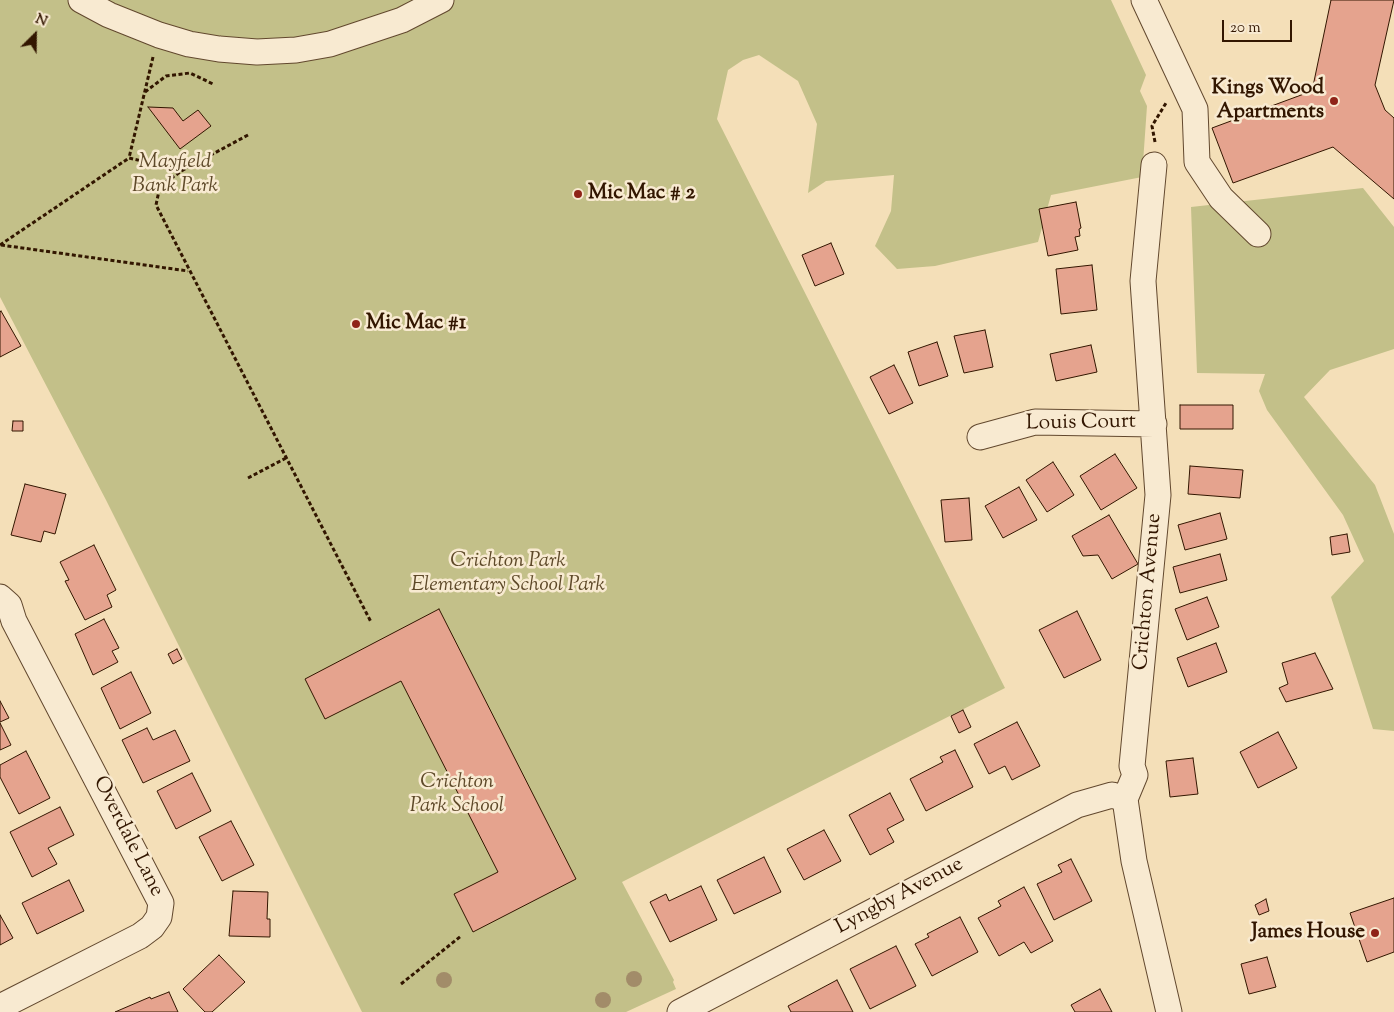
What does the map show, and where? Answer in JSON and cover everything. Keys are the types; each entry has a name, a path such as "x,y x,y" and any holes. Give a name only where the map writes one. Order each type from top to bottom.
{"street":[{"path":"81,0 109,15 159,35 219,49 257,52 296,50 330,44 402,20 441,0"},
{"path":"1144,0 1195,109 1197,162 1221,198 1258,234"},
{"name":"Crichton Avenue","path":"1124,799 1135,775 1132,766 1158,496 1143,281 1154,165"},
{"name":"Louis Court","path":"980,437 1013,426 1035,422 1154,424"},
{"name":"Overdale Lane","path":"0,598 9,605 14,621 162,903 159,917 152,927 140,936 0,1007"},
{"name":"Lyngby Avenue","path":"680,1012 1076,805 1112,795 1124,799"},
{"path":"1124,799 1134,861 1169,1012"}],"path":[{"path":"0,245 128,158 159,35"},
{"path":"144,92 166,76 190,73 213,84"},
{"path":"1154,165 1157,149 1152,126 1169,98"},
{"path":"248,135 182,170 160,186 156,205 371,622"},
{"path":"128,158 182,170"},
{"path":"0,245 189,271"},
{"path":"248,478 286,458"},
{"path":"401,984 461,936"}],"green space":[{"name":"Crichton Park Elementary School Park","path":"0,0 1111,0 1146,75 1140,91 1147,106 1142,177 1051,195 1038,242 935,266 897,269 875,246 891,211 894,175 826,181 808,193 817,124 798,81 759,55 743,60 728,70 717,119 1005,688 622,882 674,980 676,989 626,1012 362,1012 106,500 0,297"},
{"path":"1363,188 1394,227 1394,349 1330,370 1304,397 1375,485 1394,534 1394,731 1373,729 1331,597 1364,561 1343,515 1267,410 1259,391 1265,374 1197,373 1191,207"}],"building":[{"name":"Kings Wood Apartments","path":"1331,0 1394,0 1375,85 1385,110 1394,118 1394,199 1333,147 1233,183 1212,128 1312,91"},
{"path":"148,107 173,108 183,121 198,110 211,126 180,149"},
{"path":"1076,202 1081,228 1079,229 1080,236 1075,237 1078,250 1048,256 1039,209"},
{"path":"831,243 844,274 815,286 802,255"},
{"path":"1092,265 1097,310 1061,314 1056,269"},
{"path":"0,312 21,346 0,357"},
{"path":"985,330 993,367 964,373 954,336"},
{"path":"937,342 948,376 919,386 908,352"},
{"path":"1091,345 1097,372 1056,381 1050,354"},
{"path":"894,365 913,403 889,414 870,377"},
{"path":"1180,405 1233,405 1233,429 1180,429"},
{"path":"13,421 23,421 23,431 12,431"},
{"path":"1115,454 1137,488 1101,510 1080,476"},
{"path":"1053,462 1074,495 1047,512 1026,480"},
{"path":"1190,466 1243,470 1240,498 1188,494"},
{"path":"25,484 66,494 55,534 44,531 41,542 11,535"},
{"path":"1019,487 1037,520 1003,538 985,506"},
{"path":"969,498 972,540 945,542 941,500"},
{"path":"1220,513 1227,539 1185,550 1178,525"},
{"path":"1109,515 1138,564 1112,579 1098,555 1083,556 1072,536"},
{"path":"1347,534 1350,552 1332,555 1330,537"},
{"path":"94,545 116,590 107,595 112,607 85,620 65,581 69,580 60,562"},
{"path":"1220,554 1227,580 1180,593 1173,567"},
{"path":"1207,597 1219,627 1187,640 1175,609"},
{"name":"Crichton Park School","path":"439,609 576,879 473,932 454,894 498,872 401,681 325,719 305,679"},
{"path":"1077,611 1101,660 1064,678 1039,630"},
{"path":"104,619 119,648 112,651 118,662 93,675 75,634"},
{"path":"1216,643 1227,672 1188,687 1177,658"},
{"path":"177,649 182,659 173,664 168,654"},
{"path":"1315,653 1333,689 1286,702 1279,688 1288,684 1282,663"},
{"path":"131,672 151,713 120,729 101,688"},
{"path":"0,701 9,718 0,722"},
{"path":"963,710 971,727 959,733 951,716"},
{"path":"1017,722 1040,766 1012,780 1005,766 989,774 974,744"},
{"path":"0,723 11,745 0,750"},
{"path":"147,728 153,740 175,730 190,761 143,783 122,740"},
{"path":"1278,732 1297,768 1258,788 1240,752"},
{"path":"955,750 973,787 926,811 910,779 943,762 940,757"},
{"path":"26,751 50,798 19,814 0,777 0,765"},
{"path":"1193,758 1198,794 1170,797 1166,761"},
{"path":"192,773 211,811 176,829 157,791"},
{"path":"890,793 904,820 887,829 894,842 870,855 849,815"},
{"path":"60,807 74,835 48,848 57,864 32,877 10,832"},
{"path":"231,821 254,865 222,881 199,837"},
{"path":"824,830 841,861 804,880 787,849"},
{"path":"764,857 781,892 734,914 717,880"},
{"path":"1071,859 1092,901 1054,920 1037,884 1062,872 1058,865"},
{"path":"69,880 84,911 37,934 22,903"},
{"path":"701,886 717,920 670,942 650,902 666,894 669,901"},
{"path":"1024,887 1053,941 1031,953 1024,942 999,956 978,918 1001,906 998,901"},
{"path":"233,891 268,892 267,919 270,919 270,937 229,936"},
{"name":"James House","path":"1394,898 1394,952 1367,962 1350,913"},
{"path":"1266,899 1269,911 1259,915 1255,905"},
{"path":"0,915 13,938 0,945"},
{"path":"960,917 978,952 932,976 915,944 929,937 927,934"},
{"path":"896,946 916,986 870,1009 850,969"},
{"path":"219,955 245,982 212,1012 205,1012 183,989"},
{"path":"1267,957 1276,987 1249,994 1241,964"},
{"path":"837,980 853,1012 791,1012 788,1006"},
{"path":"1100,989 1112,1012 1075,1012 1071,1005"},
{"path":"169,992 178,1012 115,1012 150,997 151,999"}],"place":[{"name":"Kings Wood Apartments","path":"1334,101"},
{"name":"Mic Mac # 2","path":"578,194"},
{"name":"Mic Mac #1","path":"356,324"},
{"name":"James House","path":"1375,933"}],"park label":[{"name":"Mayfield Bank Park","path":"175,175"}]}
